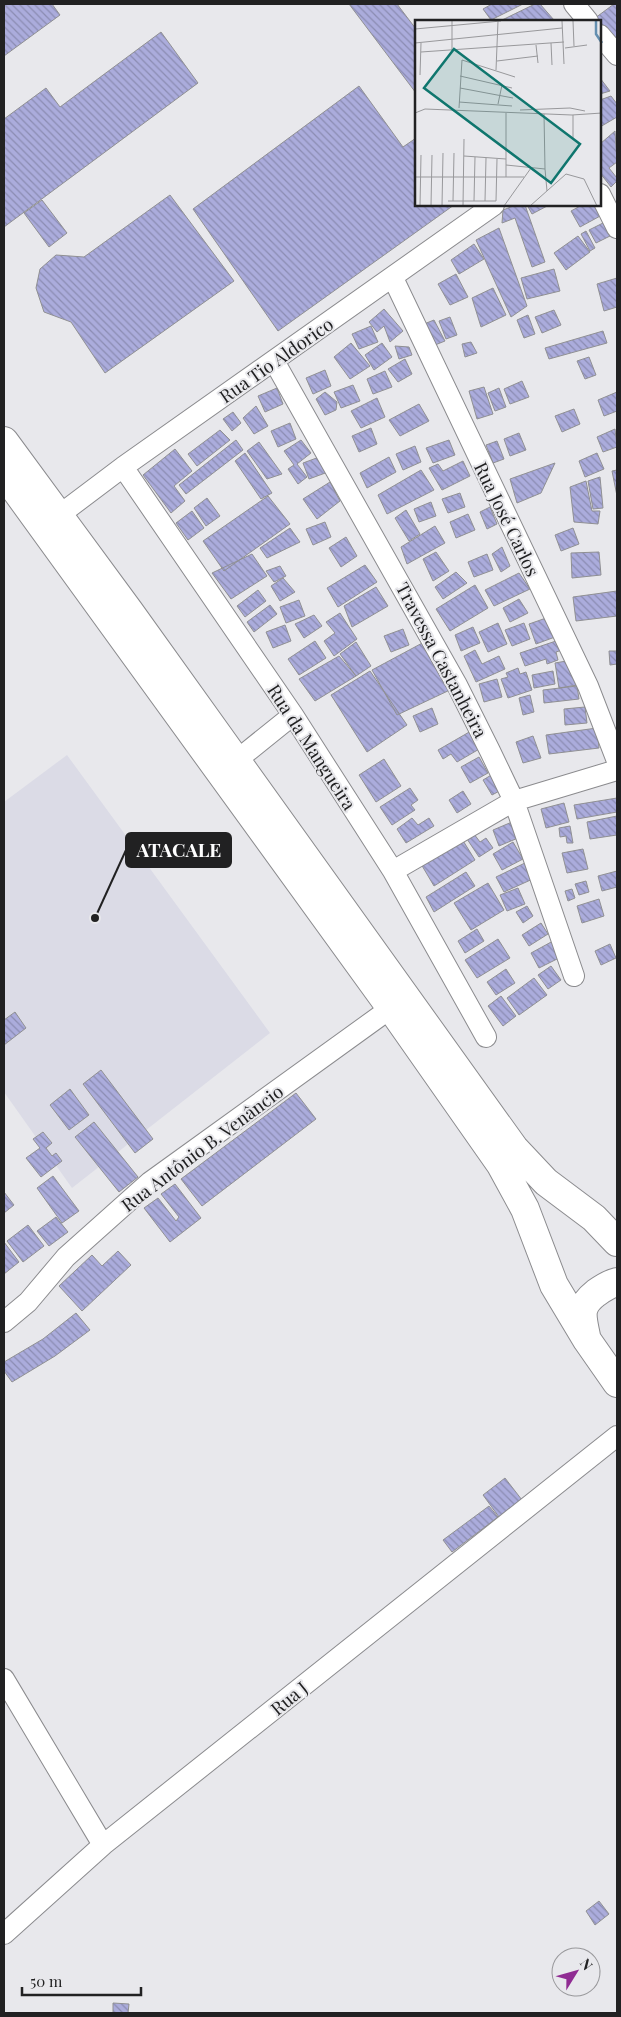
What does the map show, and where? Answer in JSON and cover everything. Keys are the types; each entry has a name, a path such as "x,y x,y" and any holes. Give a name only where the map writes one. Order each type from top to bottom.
{"highway":[{"path":"4,441 237,760 514,1148 546,1182 594,1218 617,1242"},
{"path":"4,474 391,1008 500,1165 524,1209 554,1285 587,1340 617,1383"},
{"path":"587,1340 582,1315 585,1302 604,1287 617,1282"}],"street":[{"path":"601,36 617,55"},
{"path":"601,196 617,228"},
{"name":"Rua Tio Aldorico","path":"58,516 123,467 394,278 493,206"},
{"name":"Rua José Carlos","path":"394,278 440,381 588,686 617,761"},
{"name":"Travessa Castanheira","path":"274,361 457,685 514,801 574,976"},
{"name":"Rua da Mangueira","path":"123,467 293,715 393,871 486,1037"},
{"path":"237,760 293,715"},
{"path":"393,871 514,801 617,770"},
{"name":"Rua Antônio B. Venâncio","path":"4,1322 28,1302 66,1257 150,1182 391,1008"},
{"name":"Rua J","path":"4,1934 103,1845 617,1436"},
{"path":"4,1679 8,1696 103,1845"}],"shaded area":[{"path":"67,755 270,1033 72,1188 4,1092 4,802"}],"building":[{"path":"4,4 52,4 60,15 4,56"},
{"path":"349,4 397,4 415,28 415,92"},
{"path":"492,4 523,4 491,20 483,9"},
{"path":"535,4 540,4 554,20 502,20"},
{"path":"614,4 617,4 617,49 601,32 601,20 592,20"},
{"path":"161,32 198,83 4,227 4,119 46,88 60,107"},
{"path":"601,79 610,91 601,94"},
{"path":"359,86 403,147 415,139 415,206 453,206 278,331 193,209"},
{"path":"611,96 617,104 617,117 601,126 601,100"},
{"path":"615,131 617,162 609,168 617,178 617,181 611,187 601,174 601,143"},
{"path":"170,195 234,281 105,373 71,322 44,312 36,288 40,269 56,255 84,257"},
{"path":"42,200 67,233 49,247 24,213"},
{"path":"513,206 525,206 545,262 532,267 515,218 502,223 503,210"},
{"path":"528,206 547,206 532,214"},
{"path":"580,206 598,206 602,215 580,227 571,211"},
{"path":"607,221 614,234 596,243 589,230"},
{"path":"499,228 527,306 511,317 476,240"},
{"path":"586,231 595,248 590,251 581,234"},
{"path":"578,236 590,252 566,270 554,253"},
{"path":"474,244 484,259 459,274 451,260"},
{"path":"554,269 560,291 527,299 521,278"},
{"path":"456,274 468,297 450,305 438,284"},
{"path":"617,278 617,307 604,311 597,284"},
{"path":"493,288 506,315 481,327 472,298"},
{"path":"384,309 403,331 390,342 384,326 377,332 369,322"},
{"path":"554,310 561,325 542,333 535,317"},
{"path":"528,315 535,334 524,338 517,320"},
{"path":"450,317 457,335 446,339 439,321"},
{"path":"434,320 445,341 435,345 424,324"},
{"path":"371,326 378,342 359,349 352,334"},
{"path":"603,331 607,343 549,359 545,348"},
{"path":"471,342 477,353 465,357 462,344"},
{"path":"351,343 370,366 350,379 334,357"},
{"path":"382,343 392,357 374,370 365,355"},
{"path":"395,346 409,347 412,355 399,359"},
{"path":"589,357 596,375 585,379 577,361"},
{"path":"405,359 412,374 398,382 388,369"},
{"path":"325,370 331,386 313,394 306,378"},
{"path":"385,371 392,387 373,394 367,379"},
{"path":"522,381 529,397 510,404 504,389"},
{"path":"353,385 360,401 341,408 334,392"},
{"path":"484,387 493,414 477,419 469,391"},
{"path":"277,388 283,404 265,412 258,396"},
{"path":"499,388 506,407 495,411 488,393"},
{"path":"325,392 337,402 336,410 325,415 316,399"},
{"path":"617,392 617,411 604,416 598,400"},
{"path":"377,398 385,417 361,428 351,411"},
{"path":"419,404 429,421 400,436 389,420"},
{"path":"256,406 268,426 254,434 243,418"},
{"path":"574,409 580,424 562,432 555,416"},
{"path":"233,412 241,423 232,431 223,419"},
{"path":"290,423 296,439 278,447 271,431"},
{"path":"371,428 377,444 359,452 352,436"},
{"path":"615,429 617,447 603,452 597,437"},
{"path":"220,430 230,440 197,466 188,454"},
{"path":"519,433 526,450 510,456 504,439"},
{"path":"236,440 243,450 186,494 179,485"},
{"path":"301,440 311,453 297,464 307,477 298,484 288,469 294,465 284,451"},
{"path":"449,440 455,455 433,463 426,448"},
{"path":"497,441 504,459 493,463 486,445"},
{"path":"259,442 282,474 267,479 247,451"},
{"path":"415,446 421,462 403,470 396,454"},
{"path":"175,449 192,471 174,486 185,501 171,513 143,475"},
{"path":"245,453 272,493 261,499 235,461"},
{"path":"597,453 604,469 585,477 579,461"},
{"path":"322,456 328,472 309,479 303,463"},
{"path":"389,457 396,472 367,488 360,473"},
{"path":"463,461 470,476 442,490 429,468 438,464 443,471"},
{"path":"555,463 541,493 517,503 510,479"},
{"path":"421,470 434,490 387,514 378,495"},
{"path":"617,470 617,496 612,471"},
{"path":"600,477 603,508 593,509 588,481"},
{"path":"586,481 592,511 600,511 598,524 574,522 570,487"},
{"path":"330,482 340,501 317,519 303,499"},
{"path":"460,493 465,507 448,513 442,499"},
{"path":"268,496 290,524 224,571 203,541"},
{"path":"207,498 220,516 206,526 194,508"},
{"path":"431,502 436,516 419,522 414,509"},
{"path":"490,507 497,524 487,529 480,512"},
{"path":"406,510 420,534 409,541 395,518"},
{"path":"192,511 204,528 188,540 176,523"},
{"path":"468,514 475,530 456,538 450,522"},
{"path":"325,522 331,537 313,545 306,529"},
{"path":"435,526 445,543 407,564 401,547"},
{"path":"290,528 300,542 267,558 260,548"},
{"path":"573,528 579,544 561,551 555,535"},
{"path":"346,537 357,556 341,567 329,548"},
{"path":"502,547 510,566 501,572 492,554"},
{"path":"436,552 449,571 433,581 423,559"},
{"path":"599,552 601,575 572,578 571,553"},
{"path":"252,554 267,576 231,599 212,573"},
{"path":"487,554 493,570 474,577 468,562"},
{"path":"365,565 377,582 338,607 327,588"},
{"path":"280,566 286,576 274,582 266,571"},
{"path":"456,572 467,583 443,599 435,587"},
{"path":"519,573 530,589 494,606 485,590"},
{"path":"283,578 295,592 280,601 271,586"},
{"path":"475,585 488,608 450,631 436,609"},
{"path":"376,587 388,606 352,627 344,606"},
{"path":"258,590 266,601 245,617 237,606"},
{"path":"617,591 617,616 576,621 573,597"},
{"path":"519,599 528,613 510,622 503,608"},
{"path":"299,600 305,616 286,623 280,607"},
{"path":"270,605 277,614 254,632 247,622"},
{"path":"340,613 357,639 334,656 324,641 335,633 326,622"},
{"path":"314,615 322,626 304,638 295,624"},
{"path":"549,617 555,637 536,644 529,624"},
{"path":"498,623 507,644 488,652 479,632"},
{"path":"524,623 530,639 512,646 505,630"},
{"path":"285,625 291,641 273,648 266,632"},
{"path":"473,627 480,643 461,651 455,635"},
{"path":"403,629 409,645 391,652 384,636"},
{"path":"562,639 565,649 556,652 558,660 547,664 546,659 525,666 520,653"},
{"path":"315,641 326,658 299,675 288,659"},
{"path":"426,641 452,689 397,715 372,670"},
{"path":"356,642 371,666 356,676 340,654"},
{"path":"475,650 482,664 499,656 505,669 476,682 464,656"},
{"path":"609,651 617,651 617,664 610,665"},
{"path":"339,656 356,676 315,701 299,679"},
{"path":"572,660 577,685 559,688 555,663"},
{"path":"518,668 520,674 526,672 532,690 508,698 501,679 508,677 506,673"},
{"path":"370,671 407,725 367,752 331,695"},
{"path":"553,671 555,684 534,688 532,675"},
{"path":"497,679 502,697 484,702 479,684"},
{"path":"577,686 579,699 544,703 543,690"},
{"path":"530,695 534,712 523,715 519,698"},
{"path":"585,707 587,723 565,725 564,709"},
{"path":"432,708 438,724 420,732 413,716"},
{"path":"597,728 599,748 549,754 546,735"},
{"path":"471,731 481,748 457,762 451,754 443,759 438,750"},
{"path":"533,736 541,758 523,763 516,742"},
{"path":"479,757 488,773 470,783 461,767"},
{"path":"384,759 401,786 376,802 359,775"},
{"path":"498,771 503,789 492,795 483,780"},
{"path":"410,788 418,800 411,805 415,810 392,825 380,807"},
{"path":"463,791 471,804 457,813 449,800"},
{"path":"617,798 617,812 577,819 574,805"},
{"path":"564,803 569,822 546,828 541,809"},
{"path":"617,816 617,835 590,839 587,822"},
{"path":"412,818 418,825 429,818 434,826 406,843 397,829"},
{"path":"512,822 518,838 499,846 493,830"},
{"path":"570,826 573,843 567,843 566,836 560,837 559,828"},
{"path":"474,834 480,842 486,838 493,848 479,857 467,839"},
{"path":"462,839 475,860 434,886 421,864"},
{"path":"513,842 523,859 502,870 493,854"},
{"path":"583,849 588,869 567,873 562,853"},
{"path":"527,862 535,878 504,892 496,877"},
{"path":"617,871 617,887 602,891 598,876"},
{"path":"466,872 475,886 434,912 426,897"},
{"path":"586,881 589,892 579,895 575,884"},
{"path":"488,883 504,910 471,930 454,903"},
{"path":"518,888 525,904 507,911 500,895"},
{"path":"572,889 575,898 568,901 565,891"},
{"path":"599,899 604,916 582,923 577,906"},
{"path":"527,906 533,916 523,923 516,912"},
{"path":"541,923 548,934 529,946 522,935"},
{"path":"477,929 484,941 465,953 458,941"},
{"path":"498,939 510,958 477,978 465,960"},
{"path":"553,941 561,957 539,968 531,953"},
{"path":"610,944 616,958 601,965 595,951"},
{"path":"551,966 561,980 548,989 538,975"},
{"path":"506,969 515,983 496,995 487,982"},
{"path":"534,978 547,995 519,1015 507,998"},
{"path":"501,996 516,1016 503,1026 488,1006"},
{"path":"15,1012 26,1028 4,1045 4,1020"},
{"path":"101,1070 153,1139 135,1153 83,1084"},
{"path":"70,1089 89,1115 69,1130 50,1105"},
{"path":"296,1093 316,1119 202,1206 181,1179"},
{"path":"94,1122 138,1177 119,1192 75,1137"},
{"path":"43,1132 52,1143 46,1148 52,1156 56,1153 62,1161 41,1177 26,1158 40,1148 33,1139"},
{"path":"53,1176 79,1211 62,1223 37,1188"},
{"path":"175,1184 201,1218 170,1242 144,1208 158,1198 176,1221 179,1217 161,1194"},
{"path":"4,1192 14,1205 4,1213"},
{"path":"56,1217 68,1232 49,1246 37,1231"},
{"path":"28,1225 44,1246 23,1262 7,1241"},
{"path":"4,1242 19,1262 4,1274"},
{"path":"118,1251 131,1265 82,1311 59,1286 92,1255 102,1266"},
{"path":"76,1313 90,1330 55,1356 12,1382 4,1371 4,1362 43,1339"},
{"path":"505,1478 522,1500 499,1517 483,1495"},
{"path":"489,1506 498,1517 452,1552 443,1540"},
{"path":"599,1901 609,1914 595,1925 586,1911"},
{"path":"113,2003 129,2004 128,2013 113,2013"}],"place":[{"name":"ATACALE","path":"95,918"}]}
